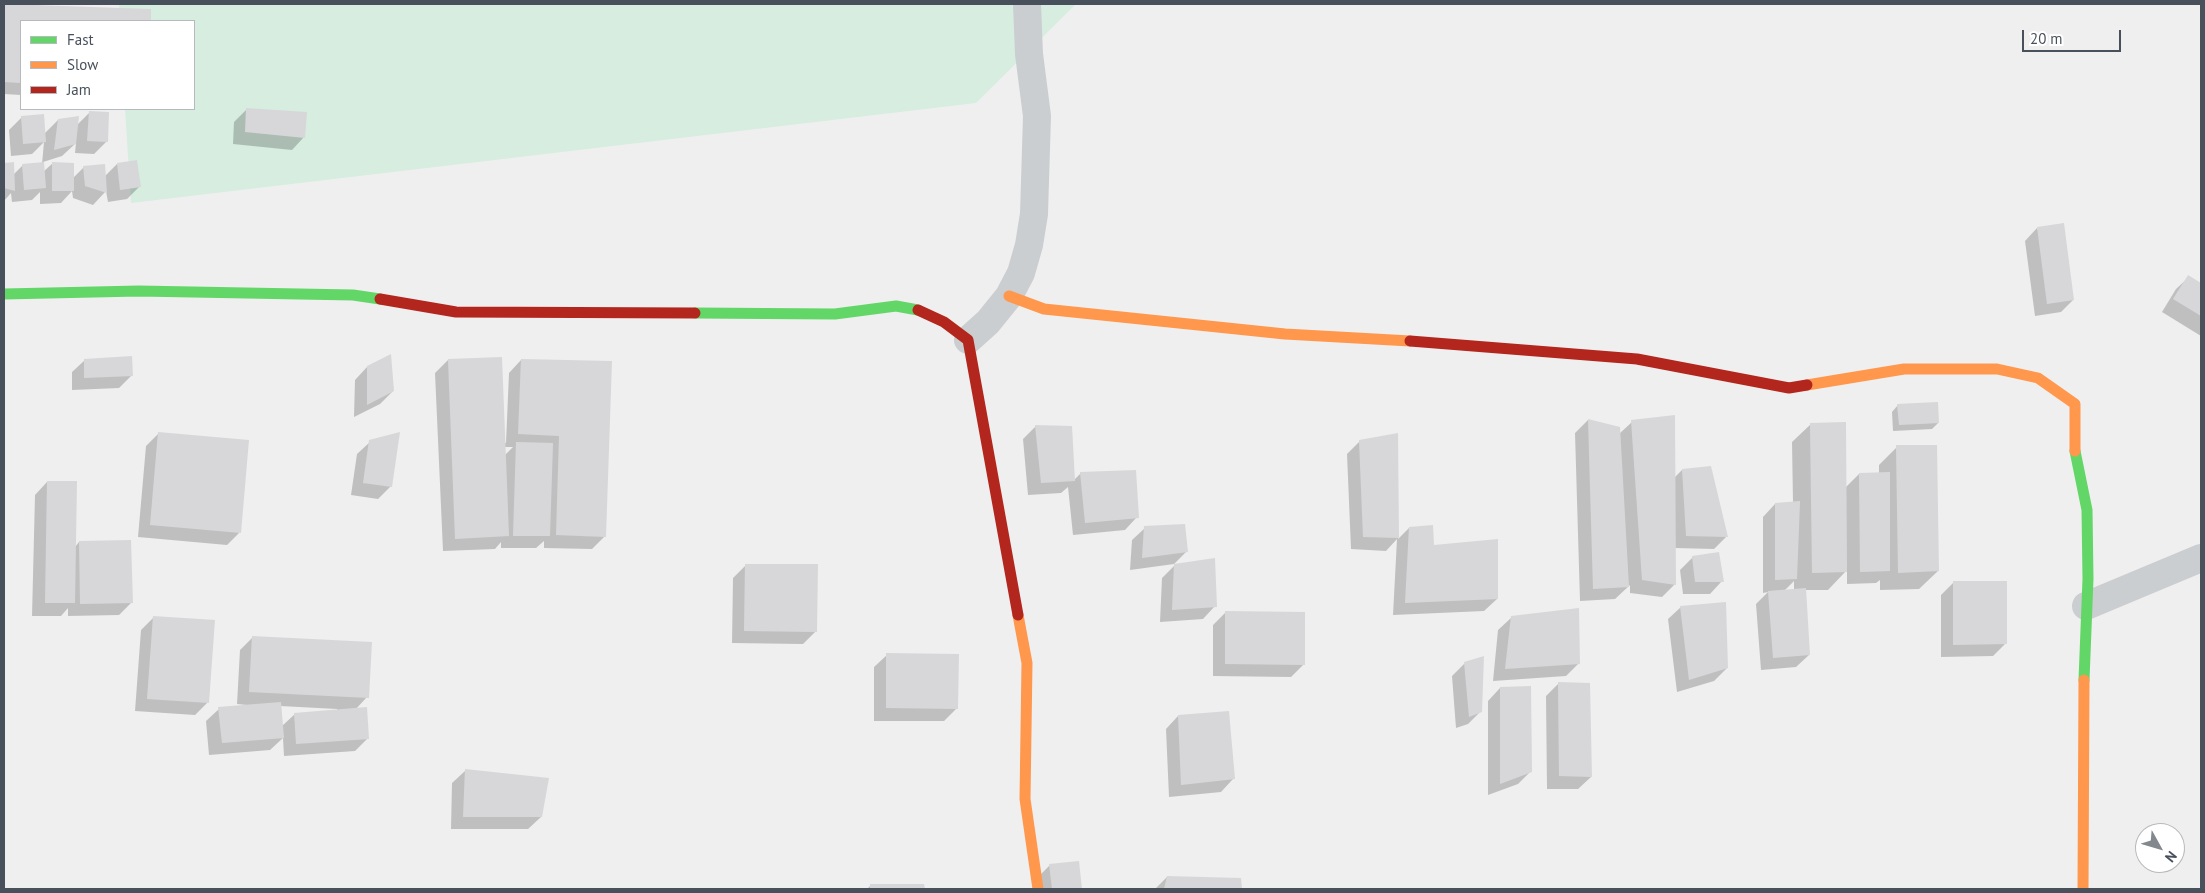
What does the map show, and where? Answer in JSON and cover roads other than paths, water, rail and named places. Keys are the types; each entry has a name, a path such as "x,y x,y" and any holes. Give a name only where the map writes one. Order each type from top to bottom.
{"street":[{"path":"968,340 988,322 1009,296 1021,273 1029,245 1034,214 1037,116 1029,54 1027,4"},
{"path":"4,294 139,291 353,295 456,312 835,314 897,306 929,313 950,324 968,340 1027,663 1025,799 1038,889"},
{"path":"1009,296 1044,309 1285,334 1471,345 1637,359 1789,388 1904,369 1997,369 2038,378 2075,404 2075,450 2087,510 2082,714 2083,889"},
{"path":"2086,606 2201,558"}]}
